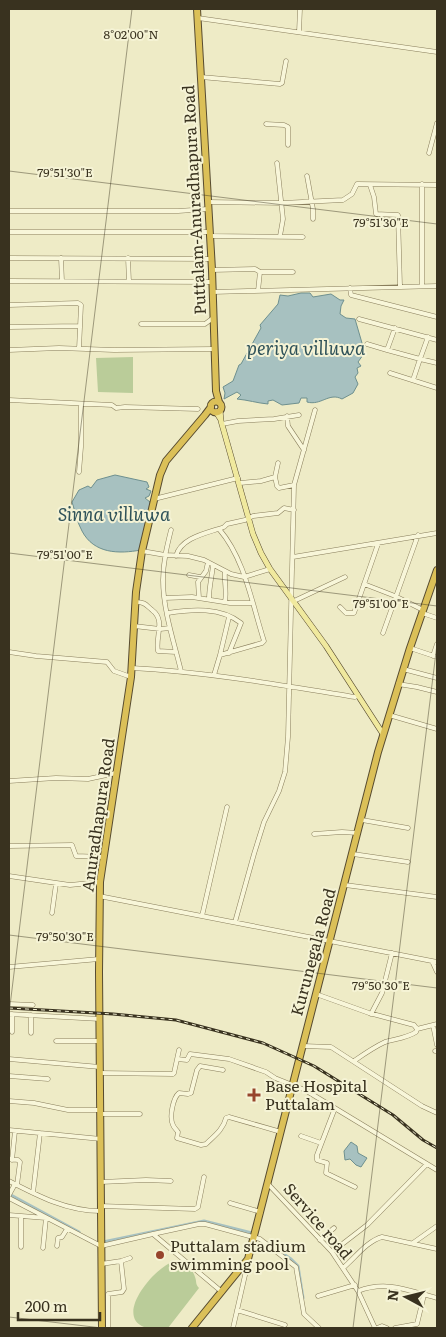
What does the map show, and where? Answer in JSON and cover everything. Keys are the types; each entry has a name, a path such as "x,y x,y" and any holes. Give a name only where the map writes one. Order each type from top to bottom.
{"highway":[{"name":"Puttalam-Anuradhapura Road","path":"198,9 213,292 215,408"},
{"name":"Anuradhapura Road","path":"102,1328 99,896 103,857 131,677 136,602 142,551 154,499 160,475 166,461 215,408"},
{"name":"Kurunegala Road","path":"192,1328 248,1259 282,1133 383,734 422,612 435,582 437,570"}],"main road":[{"path":"215,408 222,422 258,548 383,734"},
{"path":"372,715 386,727"}],"street":[{"path":"299,32 300,9"},
{"path":"198,18 437,52"},
{"path":"201,77 280,84 282,83 286,61"},
{"path":"429,153 437,123"},
{"path":"266,124 288,127 288,145"},
{"path":"277,163 283,219 280,236"},
{"path":"307,176 313,219"},
{"path":"9,211 178,211 208,205 343,200 352,194 357,184 437,185"},
{"path":"422,184 422,286"},
{"path":"370,185 376,214 398,215 400,286"},
{"path":"9,232 303,237"},
{"path":"9,258 211,259"},
{"path":"61,258 62,281"},
{"path":"128,258 129,282"},
{"path":"212,270 255,269 260,272 293,272"},
{"path":"258,291 260,272"},
{"path":"9,281 212,282"},
{"path":"213,292 437,286"},
{"path":"350,288 351,295 437,318"},
{"path":"9,305 81,305 80,349"},
{"path":"141,324 205,324 213,318"},
{"path":"359,319 437,340"},
{"path":"9,327 80,326"},
{"path":"388,350 394,328"},
{"path":"414,380 428,337"},
{"path":"367,344 437,363"},
{"path":"9,350 59,348 114,350 214,349"},
{"path":"390,373 437,388"},
{"path":"9,400 112,406 116,408 198,409"},
{"path":"79,472 81,405"},
{"path":"235,922 264,822 279,791 285,772 293,599 294,485 315,410"},
{"path":"222,422 274,419 299,415"},
{"path":"287,416 288,426 304,450"},
{"path":"278,463 275,477 277,486 280,488 294,485"},
{"path":"154,499 239,480 261,480 275,477"},
{"path":"176,556 180,546 226,524 278,513 284,508 294,510"},
{"path":"219,529 230,542 244,578 264,641 220,655"},
{"path":"171,530 165,555 163,582 170,628 181,671"},
{"path":"293,557 437,533"},
{"path":"382,633 418,536"},
{"path":"340,607 346,613 354,613 378,544"},
{"path":"142,551 188,556 214,564 225,571 244,578 270,568"},
{"path":"199,598 198,582 206,571 208,562"},
{"path":"209,599 214,564"},
{"path":"225,571 225,602"},
{"path":"190,575 200,577"},
{"path":"293,599 345,577"},
{"path":"364,584 395,596 422,612 437,618"},
{"path":"165,598 199,598 225,602 252,603"},
{"path":"136,602 144,603 156,612 160,629 158,651 176,652"},
{"path":"168,613 186,610 200,611 225,614 236,619 241,623 228,653"},
{"path":"214,675 229,617"},
{"path":"134,626 160,629 170,628"},
{"path":"410,648 435,656 437,644"},
{"path":"9,652 107,662 114,671 131,677"},
{"path":"132,668 181,671 355,697 358,695"},
{"path":"403,669 437,678"},
{"path":"398,684 437,692"},
{"path":"389,715 437,729"},
{"path":"9,781 56,778 88,779 116,773"},
{"path":"202,916 227,807"},
{"path":"362,820 408,828"},
{"path":"314,834 358,833"},
{"path":"9,846 72,844 76,856 103,857"},
{"path":"353,854 408,862"},
{"path":"9,876 70,885 100,882"},
{"path":"52,913 56,884"},
{"path":"345,885 437,896"},
{"path":"99,896 437,962"},
{"path":"371,1014 382,993 392,953"},
{"path":"9,967 99,959"},
{"path":"432,961 437,972"},
{"path":"316,994 371,1014 414,1025 417,1029"},
{"path":"9,1004 33,1005"},
{"path":"12,1032 11,1014 100,1019"},
{"path":"31,1015 31,1033"},
{"path":"354,1061 366,1052 384,1043 412,1035 417,1029 435,1024 437,1045"},
{"path":"56,1040 100,1040"},
{"path":"303,1046 331,1047 422,1106 437,1113"},
{"path":"9,1059 100,1070 173,1074 179,1050"},
{"path":"177,1059 187,1060 190,1054 228,1059 266,1072 335,1108 437,1170"},
{"path":"223,1070 200,1066 197,1070 191,1093 179,1093 176,1096 171,1116 172,1125 178,1132 177,1138 206,1144 223,1129 226,1118 229,1117 282,1133"},
{"path":"9,1076 48,1079"},
{"path":"9,1101 34,1103 68,1110 140,1114"},
{"path":"335,1108 317,1158 327,1164 326,1173 355,1187"},
{"path":"9,1130 101,1139"},
{"path":"15,1131 10,1159 20,1162 16,1185 9,1197 101,1246 199,1224 254,1237 264,1242 296,1267 304,1314 319,1328"},
{"path":"33,1193 40,1133"},
{"path":"301,1136 321,1143"},
{"path":"332,1252 367,1225 428,1164"},
{"path":"9,1181 64,1206 85,1211 100,1208 195,1209 198,1207 204,1176"},
{"path":"101,1182 172,1181"},
{"name":"Service road","path":"268,1184 332,1252 358,1291 376,1328"},
{"path":"230,1203 261,1212"},
{"path":"9,1214 46,1218"},
{"path":"21,1216 21,1247"},
{"path":"43,1248 46,1218"},
{"path":"413,1243 437,1226"},
{"path":"320,1240 334,1228"},
{"path":"57,1246 58,1238 62,1237 66,1229"},
{"path":"153,1234 222,1292"},
{"path":"343,1268 378,1238 387,1237 437,1249"},
{"path":"101,1264 130,1258"},
{"path":"233,1328 248,1259"},
{"path":"108,1328 108,1294 122,1292 124,1289 122,1261"},
{"path":"318,1296 354,1285"},
{"path":"358,1291 366,1288 390,1286 437,1298"},
{"path":"395,1328 417,1324 424,1295"},
{"path":"237,1310 285,1325"},
{"path":"376,1328 382,1326 388,1328"}],"green space":[{"path":"133,357 133,393 98,392 96,358"},
{"path":"173,1262 184,1264 194,1273 199,1288 168,1328 146,1328 136,1321 133,1312 135,1302 148,1282 165,1266"}],"water":[{"name":"periya villuwa","path":"310,293 313,297 331,294 340,300 344,300 340,314 346,318 355,319 362,343 363,355 358,362 361,366 357,368 358,373 355,377 358,384 353,393 342,399 333,397 312,403 307,402 307,398 301,398 299,403 282,405 273,400 268,401 268,404 237,399 241,395 237,392 224,399 223,387 233,381 239,365 261,328 260,325 278,304 280,295 288,296"},
{"name":"Sinna villuwa","path":"115,475 147,482 149,487 146,489 151,491 149,496 145,498 150,502 150,508 141,550 116,552 100,548 87,539 77,520 72,502 79,490 88,486 91,488 97,480"},
{"path":"351,1142 357,1146 358,1153 367,1158 361,1167 350,1159 345,1160 344,1151"}],"waterway":[{"path":"11,1195 79,1232"},
{"path":"103,1242 204,1221 252,1233"},
{"path":"267,1243 298,1266 303,1298"}],"railway":[{"path":"9,1008 176,1020 263,1043 314,1066 393,1115 423,1140 437,1148"}],"place":[{"name":"Base Hospital Puttalam","path":"254,1095"},
{"name":"Puttalam stadium swimming pool","path":"160,1255"}]}
